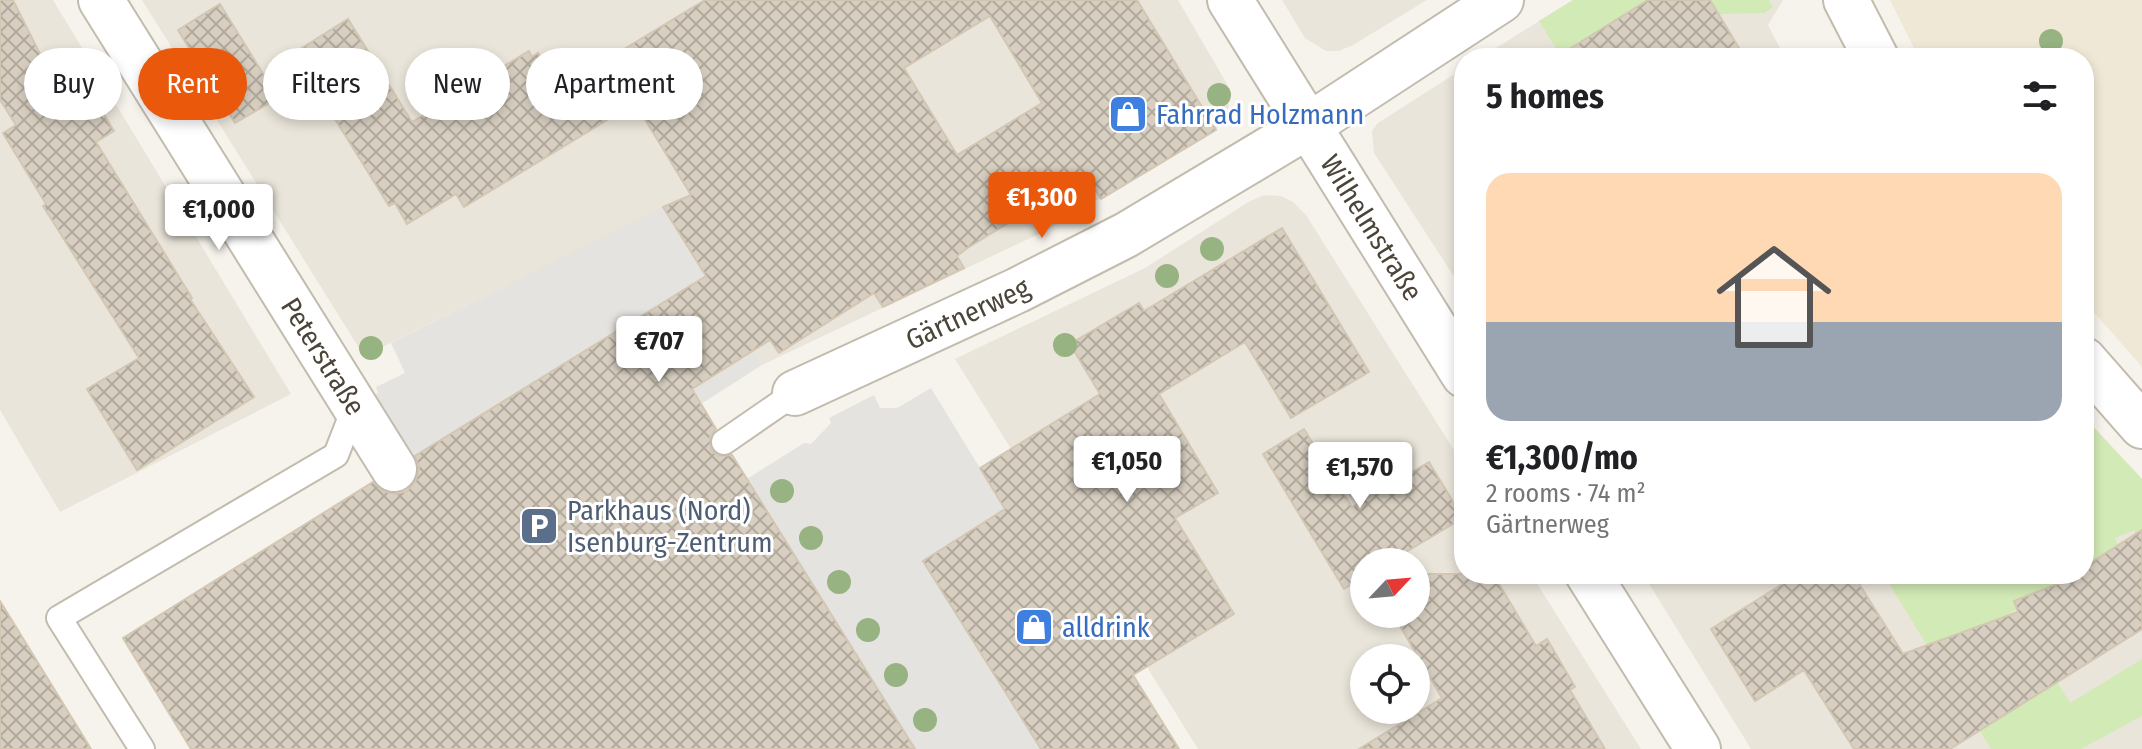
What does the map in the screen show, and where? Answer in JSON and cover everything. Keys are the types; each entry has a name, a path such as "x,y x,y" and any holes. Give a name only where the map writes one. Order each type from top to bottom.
{"street":[{"name":"Peterstraße","path":"101,0 394,469"},
{"name":"Wilhelmstraße","path":"1230,0 1454,359"},
{"name":"Gärtnerweg","path":"795,393 1126,235 1308,126 1501,0"},
{"path":"1846,0 1871,48"},
{"path":"2094,371 2142,426"},
{"path":"1594,584 1698,749"}],"lane":[{"path":"724,442 795,393"},
{"path":"142,749 59,618 336,455 355,406"}],"shaded area":[{"path":"0,0 53,0 82,48 24,48 24,120 122,120 122,114 291,394 60,512 0,410"},
{"path":"142,0 1178,0 1227,84 1229,110 1216,130 1043,232 762,365 663,208 364,356 217,120 247,120 247,48 172,48"},
{"path":"1282,0 1427,0 1353,45 1339,51 1326,51 1305,38"},
{"path":"1573,0 1783,0 1768,25 1780,48 1496,48"},
{"path":"1890,0 2142,0 2142,367 2094,312 2094,48 1914,48"},
{"path":"1454,74 1454,277 1374,153 1372,131 1378,123"},
{"path":"1265,195 1281,196 1293,202 1306,215 1454,450 1454,584 1537,584 1641,749 1198,749 955,359 1145,268 1250,201"},
{"path":"663,207 762,365 701,404 645,314 394,469 372,397 378,393 376,387 405,373 391,343"},
{"path":"931,388 1005,509 923,561 1041,749 915,749 747,479 804,443 811,444 831,423 829,418 874,395 880,408 897,408"},
{"path":"2094,428 2142,479 2142,749 1751,749 1649,584 2094,584"}],"green space":[{"path":"1573,0 1648,0 1577,48 1556,48 1539,21"},
{"path":"1710,0 1769,0 1773,7 1764,13 1718,14"},
{"path":"2094,428 2142,479 2142,531 2136,534 2134,530 2115,538 2118,546 2094,561"},
{"path":"1889,584 2057,584 2035,598 2014,601 2017,609 1990,626 1988,622 1969,630 2007,713 2057,682 2070,703 2142,659 2142,716 2081,749 1991,749"}],"building":[{"path":"0,0 13,0 37,48 24,48 24,120 107,120 114,131 96,142 190,299 254,397 137,470 87,389 139,358 43,206 46,204 3,133 16,125 0,100"},
{"path":"705,0 1137,0 1216,130 1101,199 1086,175 966,249 957,256 964,268 883,307 874,293 779,353 770,340 692,389 716,429 710,436 711,450 718,456 732,455 915,749 191,749 123,638 373,482 383,491 396,494 407,491 416,480 419,467 415,456 706,276 663,207 691,195 645,120 703,120 703,48 626,48","holes":["990,16 1042,103 957,155 904,68"]},
{"path":"1648,0 1710,0 1739,48 1571,48"},
{"path":"220,4 263,74 263,107 247,116 247,48 189,48 178,30"},
{"path":"348,19 366,48 302,48"},
{"path":"526,53 526,120 607,120 464,207 456,194 407,224 395,203 389,206 336,120 389,120 389,85 405,111 405,120 510,120 510,63"},
{"path":"1282,228 1369,372 1291,418 1245,342 1159,394 1218,493 1175,518 1234,614 1133,675 1179,749 1041,749 923,561 1005,509 980,468 1100,394 1070,344 1139,303 1144,311"},
{"path":"1304,429 1352,507 1429,462 1454,503 1454,523 1413,548 1350,548 1350,585 1344,589 1263,454"},
{"path":"2142,530 2142,629 1950,749 1854,749 1804,670 1755,701 1711,629 1782,584 1859,584 1903,654 2018,612 2014,601 2057,584 2094,584 2094,561"},
{"path":"1430,574 1454,574 1454,584 1499,584 1536,646 1547,639 1575,687 1570,690 1605,749 1359,749 1400,724 1430,724 1430,705 1442,698 1430,677 1430,644 1410,644 1401,628 1430,628"},
{"path":"0,601 91,749 0,749"}],"place":[{"name":"Fahrrad Holzmann","path":"1128,114"},
{"name":"Parkhaus (Nord) Isenburg-Zentrum","path":"539,526"},
{"name":"alldrink","path":"1034,627"}]}
